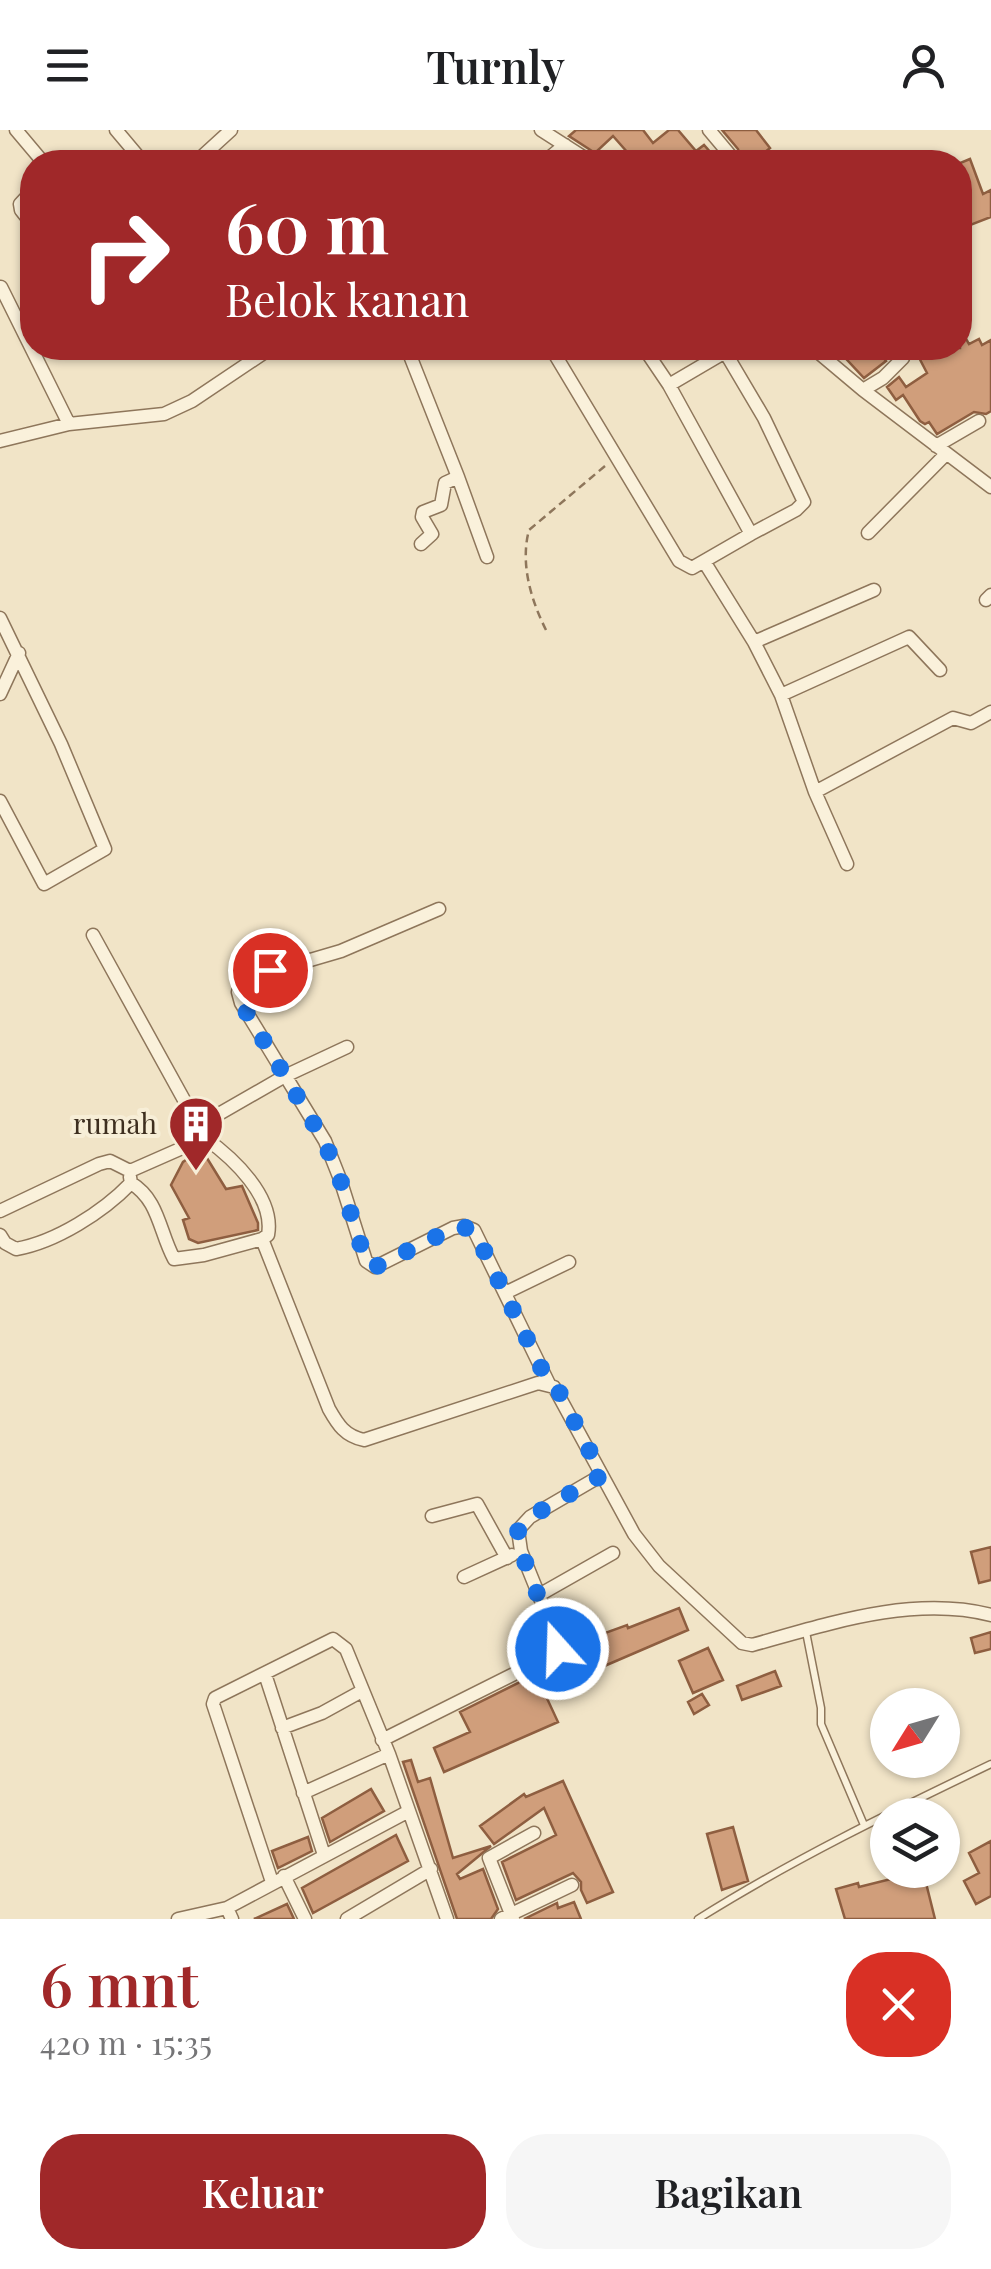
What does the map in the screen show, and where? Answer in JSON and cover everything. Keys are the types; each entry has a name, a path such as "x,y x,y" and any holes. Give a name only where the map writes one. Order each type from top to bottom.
{"street":[{"path":"16,130 32,150"},
{"path":"116,130 134,150"},
{"path":"209,150 231,130"},
{"path":"541,130 573,150"},
{"path":"710,130 726,150"},
{"path":"559,150 565,145"},
{"path":"1,287 20,325"},
{"path":"37,360 69,424"},
{"path":"0,441 69,424 164,414 253,360"},
{"path":"412,360 487,557"},
{"path":"559,360 686,568 705,563 804,502 733,360"},
{"path":"652,360 750,534"},
{"path":"669,386 712,360"},
{"path":"827,360 991,486"},
{"path":"863,390 901,360"},
{"path":"868,533 941,450 980,421"},
{"path":"422,544 432,534 423,512 441,505 445,483 458,477"},
{"path":"705,563 754,642 780,695 815,792 847,864"},
{"path":"754,642 874,590"},
{"path":"0,618 19,652 105,849 44,884 0,801"},
{"path":"780,695 908,637 940,670"},
{"path":"0,694 19,652"},
{"path":"815,792 953,718 971,723 991,712"},
{"path":"439,909 341,950 242,980 238,992 324,1141 366,1262 375,1267 453,1228 464,1226 478,1234 549,1384"},
{"path":"0,1211 110,1161 121,1164 152,1200 174,1258 204,1255 268,1235 269,1227 253,1183 202,1132 93,935"},
{"path":"0,1235 10,1247 25,1248 78,1223 130,1177 285,1076 347,1047"},
{"path":"262,1240 336,1422 354,1438 364,1440 538,1383 549,1384 558,1390 634,1534 649,1554 735,1638 752,1644 934,1606 991,1615"},
{"path":"506,1293 569,1262"},
{"path":"382,1740 556,1653 558,1646 521,1551 518,1539 522,1523 602,1475"},
{"path":"432,1516 478,1504 507,1558"},
{"path":"464,1577 521,1551"},
{"path":"539,1595 613,1552"},
{"path":"306,1919 278,1879 213,1704 220,1693 333,1639 346,1649 389,1754 447,1919"},
{"path":"265,1674 324,1855"},
{"path":"282,1728 362,1691"},
{"path":"303,1793 389,1754"},
{"path":"178,1919 229,1914 278,1879 409,1812"},
{"path":"534,1833 489,1858 509,1918 572,1885"},
{"path":"347,1919 432,1869"}],"lane":[{"path":"806,1630 822,1708 821,1724 864,1825"},
{"path":"698,1919 711,1916 864,1825 991,1764"}],"path":[{"path":"546,630 530,597 526,544 530,530 618,455"}],"building":[{"path":"576,130 643,130 653,143 669,130 678,130 695,150 625,150 613,136 598,150 590,150 569,136"},
{"path":"722,130 756,130 770,148 768,150 738,149"},
{"path":"972,164 983,194 991,190 991,217 972,224"},
{"path":"979,339 982,345 991,340 991,411 974,412 937,434 929,422 920,421 903,395 896,400 887,387 899,377 906,387 927,373 920,360 972,360 972,342"},
{"path":"847,360 886,361 864,378"},
{"path":"202,1150 226,1189 242,1186 258,1230 198,1243 189,1239 183,1220 189,1218 171,1185 183,1162"},
{"path":"991,1547 991,1580 979,1583 971,1552"},
{"path":"679,1608 688,1630 544,1692 558,1722 444,1772 434,1748 470,1732 460,1712 560,1662 570,1654 569,1646"},
{"path":"991,1632 991,1649 975,1653 971,1638"},
{"path":"708,1648 723,1680 693,1693 679,1661"},
{"path":"775,1671 781,1686 742,1700 737,1686"},
{"path":"702,1694 709,1705 694,1714 688,1702"},
{"path":"411,1760 418,1782 430,1778 453,1858 491,1846 457,1874 460,1879 483,1869 498,1909 491,1919 457,1919 403,1762"},
{"path":"563,1781 613,1892 587,1903 581,1882 573,1873 516,1900 502,1862 556,1835 544,1808 494,1844 480,1826 524,1794 526,1797"},
{"path":"371,1789 384,1811 330,1842 322,1818"},
{"path":"733,1827 748,1881 722,1890 707,1834"},
{"path":"396,1835 408,1861 313,1913 302,1888"},
{"path":"308,1837 312,1851 278,1868 272,1851"},
{"path":"991,1841 991,1896 976,1904 964,1881 979,1873 969,1853"},
{"path":"858,1883 859,1887 927,1888 935,1919 845,1919 836,1889"},
{"path":"574,1902 581,1919 524,1919 557,1903 558,1908"},
{"path":"287,1904 294,1919 254,1919"}],"place":[{"name":"rumah","path":"196,1173"}],"route":[{"path":"270,970 242,980 238,992 241,1003 324,1141 366,1262 375,1267 458,1226 474,1230 549,1384 558,1390 602,1475 530,1517 518,1530 521,1551 558,1649"}]}
